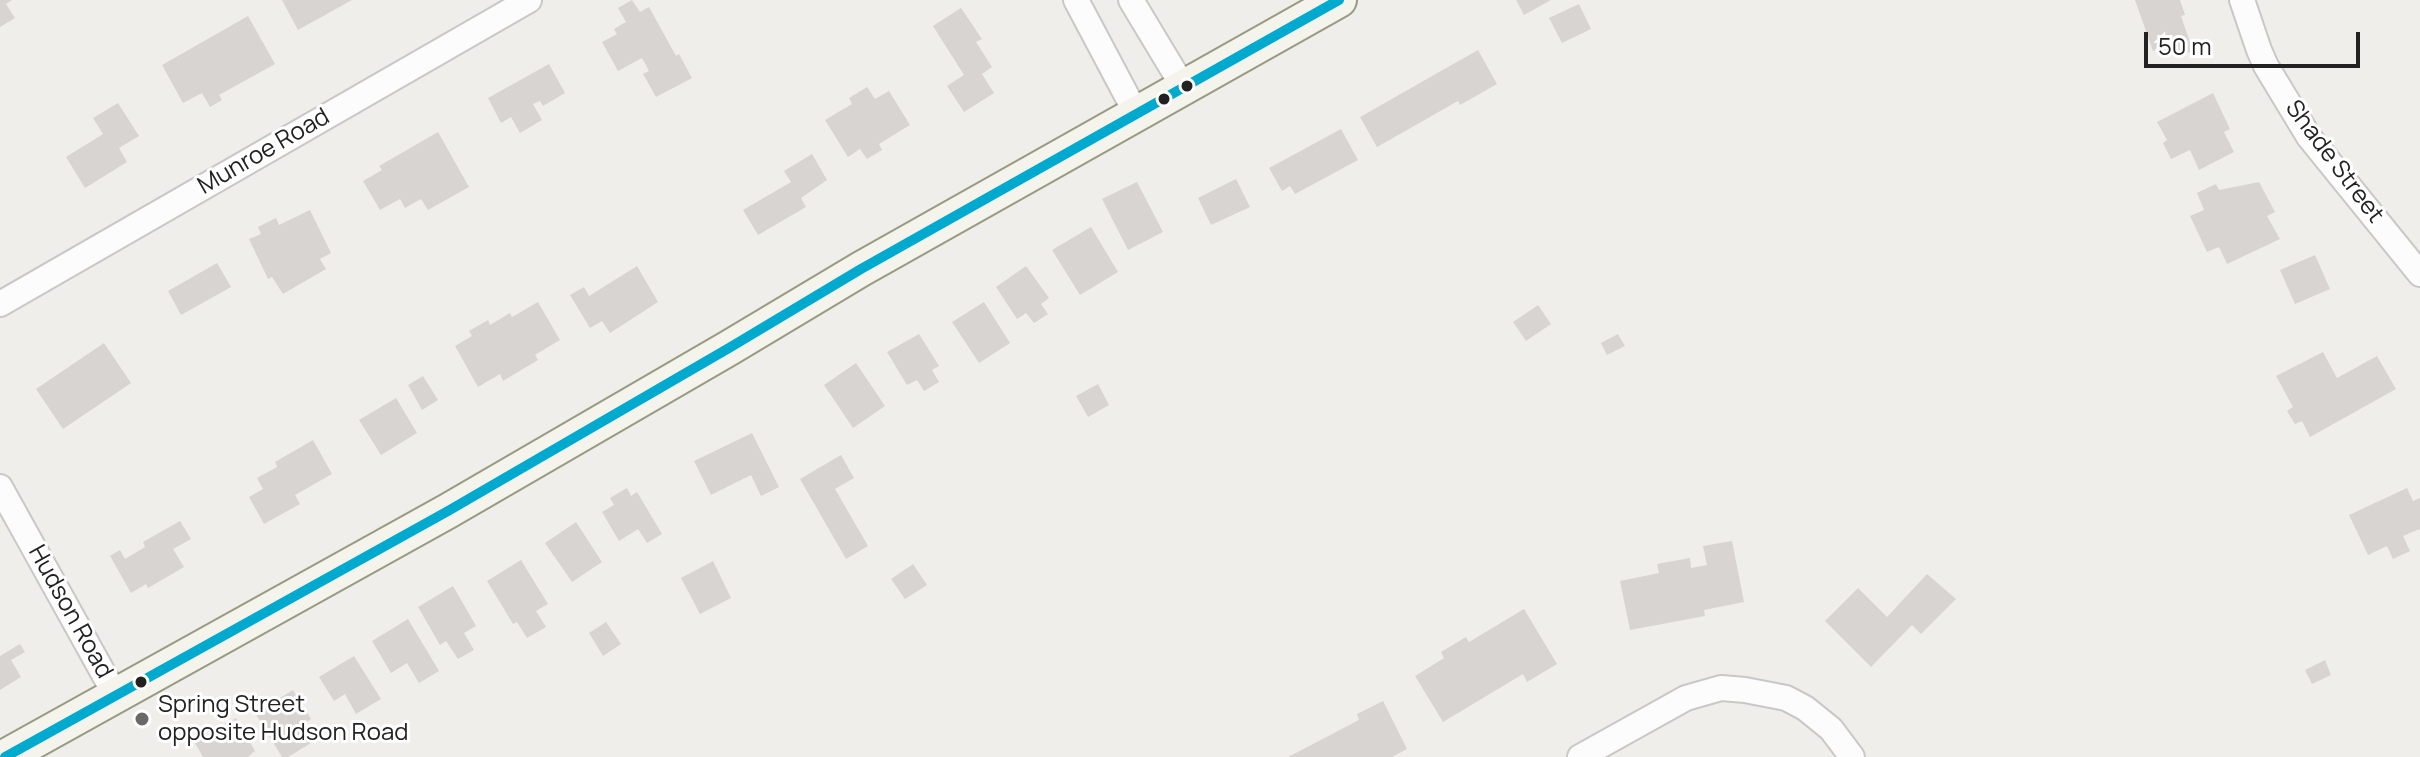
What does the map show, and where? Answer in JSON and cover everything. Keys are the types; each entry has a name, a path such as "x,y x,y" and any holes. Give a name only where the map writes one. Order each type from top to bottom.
{"main road":[{"path":"5,757 448,511 861,269 1339,0"}],"street":[{"name":"Munroe Road","path":"0,304 529,0"},
{"path":"1076,0 1137,115"},
{"path":"1131,0 1184,88"},
{"name":"Shade Street","path":"2242,0 2266,66 2309,137 2420,274"},
{"name":"Hudson Road","path":"0,487 116,696"},
{"path":"1580,757 1686,698 1721,688 1786,698 1805,708 1831,729 1852,757"}],"building":[{"path":"0,0 12,0 6,4 15,18 0,27"},
{"path":"282,0 352,0 298,30"},
{"path":"632,0 640,12 649,7 692,78 656,97 643,74 649,71 642,58 618,71 602,42 617,34 614,29 626,22 618,8"},
{"path":"1516,0 1551,0 1524,15"},
{"path":"2135,0 2180,0 2185,15 2181,16 2193,51 2174,57 2171,45 2153,51"},
{"path":"1579,4 1591,29 1562,43 1549,18"},
{"path":"961,8 982,39 976,42 992,67 982,74 994,93 964,112 947,86 964,75 933,26"},
{"path":"248,16 275,64 219,95 222,100 210,107 202,93 183,103 162,65"},
{"path":"1478,50 1497,84 1460,105 1458,101 1377,147 1360,117"},
{"path":"549,64 565,93 543,106 540,101 533,104 542,120 520,133 511,117 501,123 488,98"},
{"path":"867,87 875,99 889,91 910,125 879,144 882,150 867,159 860,149 848,157 825,120 852,104 849,98"},
{"path":"2213,93 2230,129 2224,132 2234,152 2199,170 2190,150 2171,159 2163,143 2167,140 2157,122"},
{"path":"118,103 139,136 119,148 127,162 85,188 66,157 103,134 93,118"},
{"path":"1341,129 1358,160 1295,194 1290,186 1282,191 1269,168"},
{"path":"438,132 469,187 428,210 421,199 405,208 400,199 380,210 363,181 382,170 379,166"},
{"path":"812,154 827,180 801,198 806,207 758,235 743,210 791,182 784,171"},
{"path":"1236,179 1250,207 1211,225 1198,198"},
{"path":"1137,182 1163,232 1128,250 1102,199"},
{"path":"2259,182 2275,212 2267,216 2280,239 2227,264 2219,247 2207,252 2190,216 2204,210 2197,193 2216,184 2219,190"},
{"path":"310,210 331,253 320,259 326,269 283,294 272,277 268,279 249,239 261,234 258,227 276,218 279,225"},
{"path":"1091,227 1118,272 1080,295 1052,250"},
{"path":"2315,255 2330,289 2295,304 2280,270"},
{"path":"217,263 231,287 181,315 168,291"},
{"path":"637,266 658,302 610,333 602,321 590,328 570,295 584,287 589,296"},
{"path":"1026,266 1049,298 1041,304 1048,314 1034,323 1026,313 1017,319 996,287"},
{"path":"538,302 560,340 535,355 538,360 503,381 500,374 478,387 455,346 472,336 469,331 488,320 490,325"},
{"path":"984,302 1010,343 979,363 952,322"},
{"path":"1538,305 1551,324 1526,341 1513,322"},
{"path":"919,334 939,366 932,370 939,382 924,391 917,380 907,385 887,352"},
{"path":"1618,334 1625,346 1607,355 1601,343"},
{"path":"104,343 131,383 63,429 36,389"},
{"path":"2323,352 2337,378 2377,356 2396,389 2310,437 2302,421 2295,424 2287,411 2293,407 2276,376"},
{"path":"856,363 885,406 853,428 824,385"},
{"path":"423,376 438,400 422,410 408,385"},
{"path":"1098,384 1109,405 1088,417 1076,396"},
{"path":"396,398 417,433 381,455 359,420"},
{"path":"752,433 779,487 761,496 751,475 711,495 694,461"},
{"path":"313,440 332,474 295,495 300,504 264,524 249,497 263,489 257,478 277,467 275,462"},
{"path":"841,455 854,478 835,489 868,546 846,559 800,479"},
{"path":"627,488 631,496 637,492 662,534 647,543 638,529 619,541 602,512 614,505 610,498"},
{"path":"2407,488 2413,501 2420,498 2420,529 2403,536 2410,551 2393,559 2387,546 2368,555 2349,515"},
{"path":"180,521 191,539 173,549 184,567 148,588 146,584 131,593 110,556 120,550 125,559 145,547 143,542"},
{"path":"576,522 602,562 572,582 545,543"},
{"path":"1732,541 1744,602 1704,610 1705,616 1630,630 1620,581 1659,573 1657,564 1690,558 1691,568 1707,565 1703,546"},
{"path":"521,560 548,604 536,611 546,627 527,638 517,622 513,624 487,581"},
{"path":"713,561 731,598 700,614 681,578"},
{"path":"913,564 927,585 905,599 891,579"},
{"path":"1927,574 1956,599 1921,634 1912,625 1871,667 1825,621 1858,588 1887,617"},
{"path":"453,586 476,626 464,633 474,650 458,659 446,641 440,645 418,607"},
{"path":"1524,609 1557,664 1527,682 1523,674 1443,722 1415,676 1444,658 1441,652 1466,637 1469,642"},
{"path":"408,619 439,671 419,683 407,663 391,673 372,641"},
{"path":"606,622 621,644 603,656 589,633"},
{"path":"20,644 25,652 11,660 21,677 0,690 0,656"},
{"path":"354,656 381,699 356,714 345,694 334,701 319,677"},
{"path":"2325,660 2331,675 2312,684 2305,670"},
{"path":"293,690 311,719 301,726 311,743 288,757 282,757 255,713"},
{"path":"1383,701 1407,749 1392,757 1288,757 1359,720 1357,714"},
{"path":"236,718 255,751 248,757 203,757 195,743"}],"transit line":[{"path":"5,757 448,511 861,269 1339,0"}],"place":[{"name":"Spring Street opposite Hudson Road","path":"142,719"}]}
